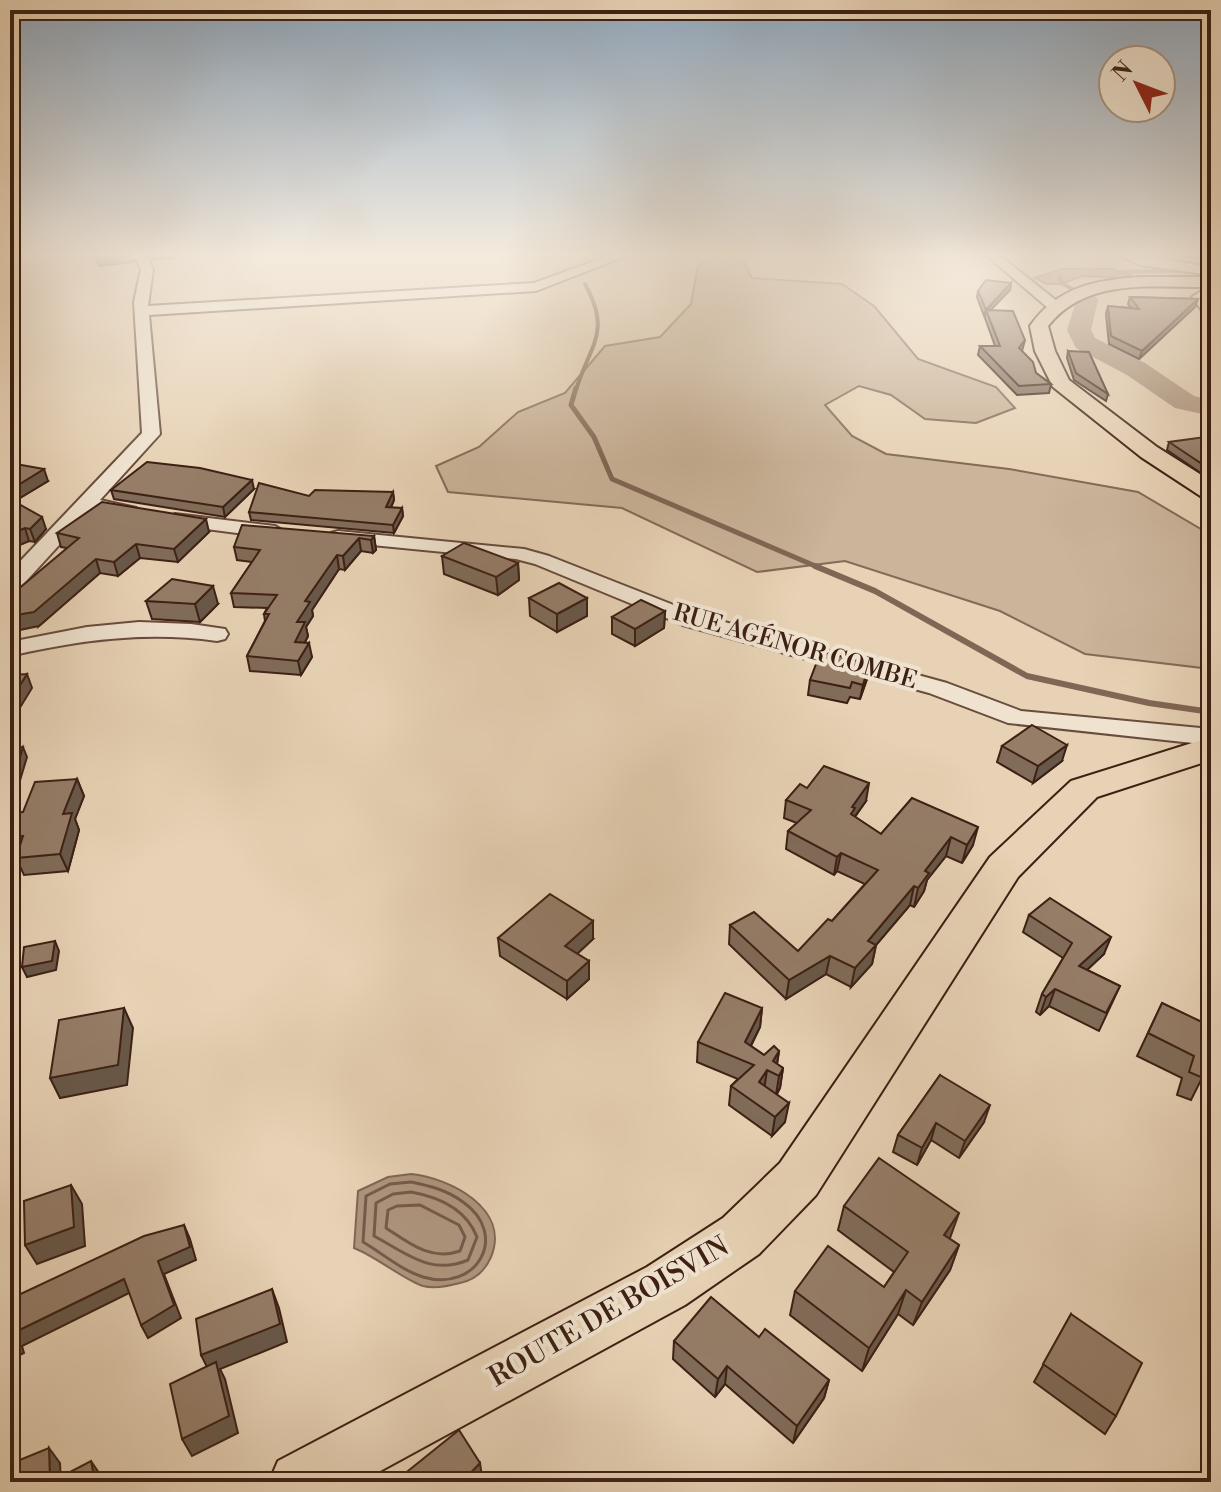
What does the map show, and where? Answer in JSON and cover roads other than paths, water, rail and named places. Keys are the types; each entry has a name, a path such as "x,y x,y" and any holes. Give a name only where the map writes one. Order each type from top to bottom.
{"main road":[{"path":"1041,324 1045,351 1060,383 1149,452 1211,492"},
{"name":"ROUTE DE BOISVIN","path":"299,1482 666,1286 741,1236 798,1179 1004,867 1064,811 1109,804 1149,787 1203,749"}],"street":[{"path":"10,585 151,434 143,324"},
{"name":"RUE AGÉNOR COMBE","path":"85,503 152,517 517,553 542,560 691,620 938,688 1017,718 1203,749"},
{"path":"10,649 121,630 168,629 217,634"}],"water":[{"path":"411,1174 459,1189 485,1211 495,1240 489,1262 475,1277 447,1286 423,1286 354,1248 358,1191 388,1177"}],"waterway":[{"path":"576,390 596,338 598,324"},
{"path":"1080,324 1079,330 1085,343 1136,369 1185,402 1211,408"},
{"path":"576,388 571,405 594,437 612,479 820,568"},
{"path":"815,566 875,591 1027,676 1149,703 1211,712"}]}
